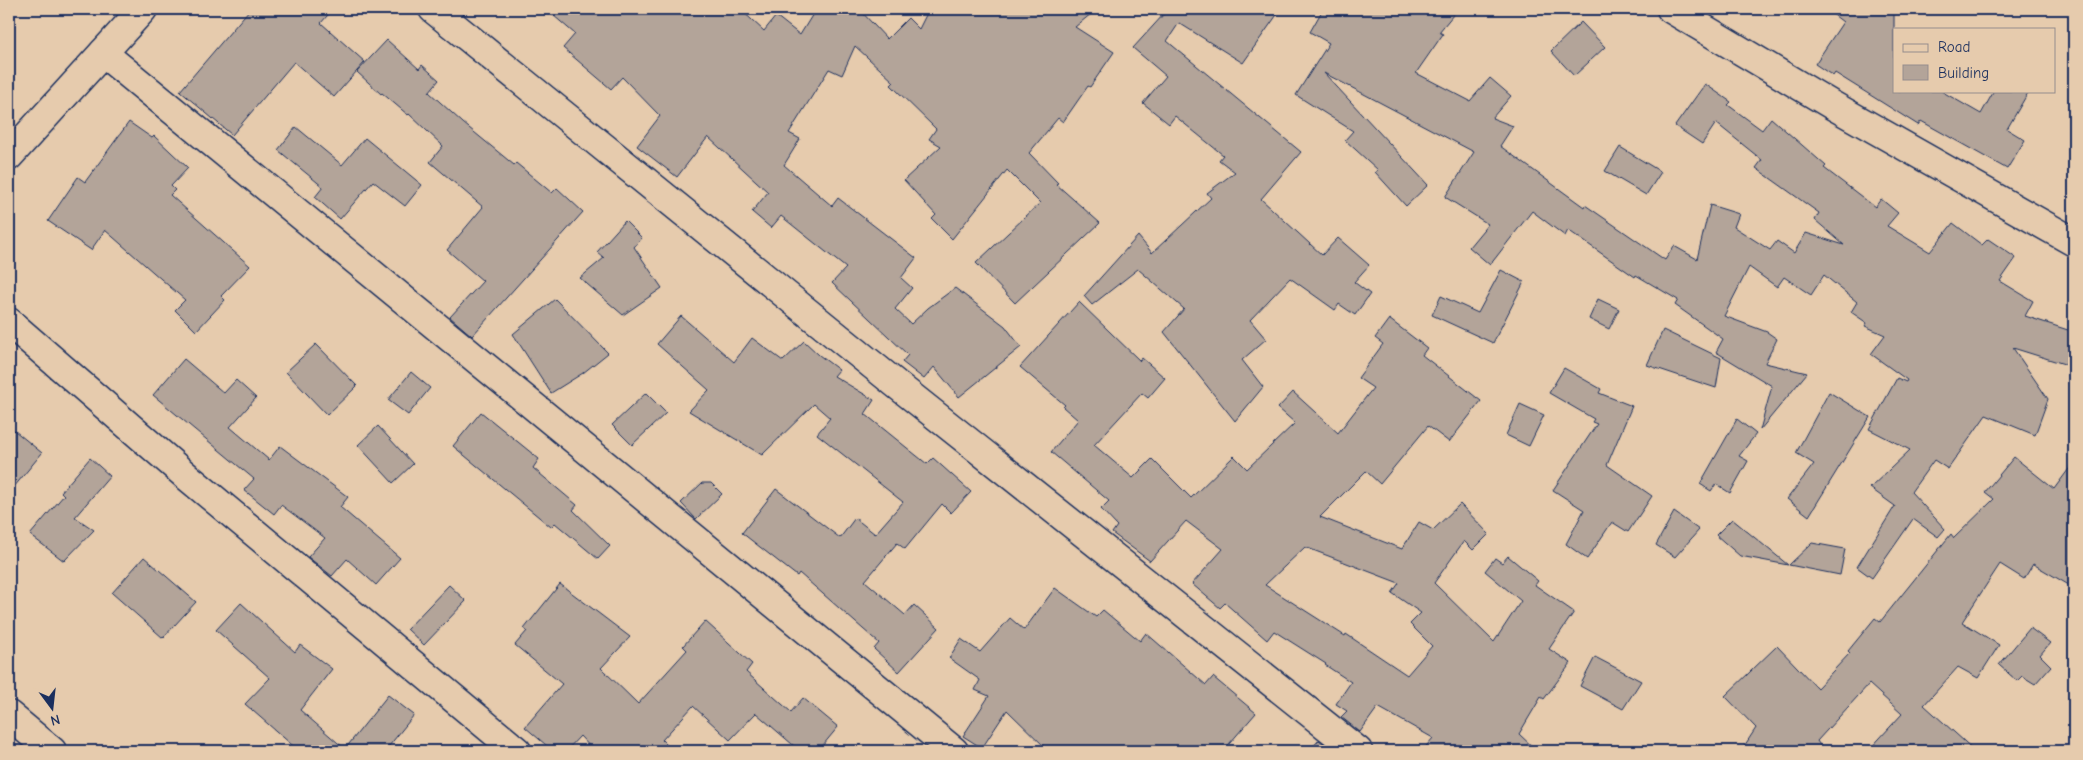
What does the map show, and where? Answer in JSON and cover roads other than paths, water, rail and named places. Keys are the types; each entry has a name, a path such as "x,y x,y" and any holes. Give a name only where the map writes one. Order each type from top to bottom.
{"street":[{"path":"9,156 143,9"},
{"path":"433,9 896,384 1358,751"},
{"path":"1671,9 1832,105 2074,242"},
{"path":"103,53 954,751"},
{"path":"9,322 184,474 518,751"},
{"path":"9,715 52,751"}]}
